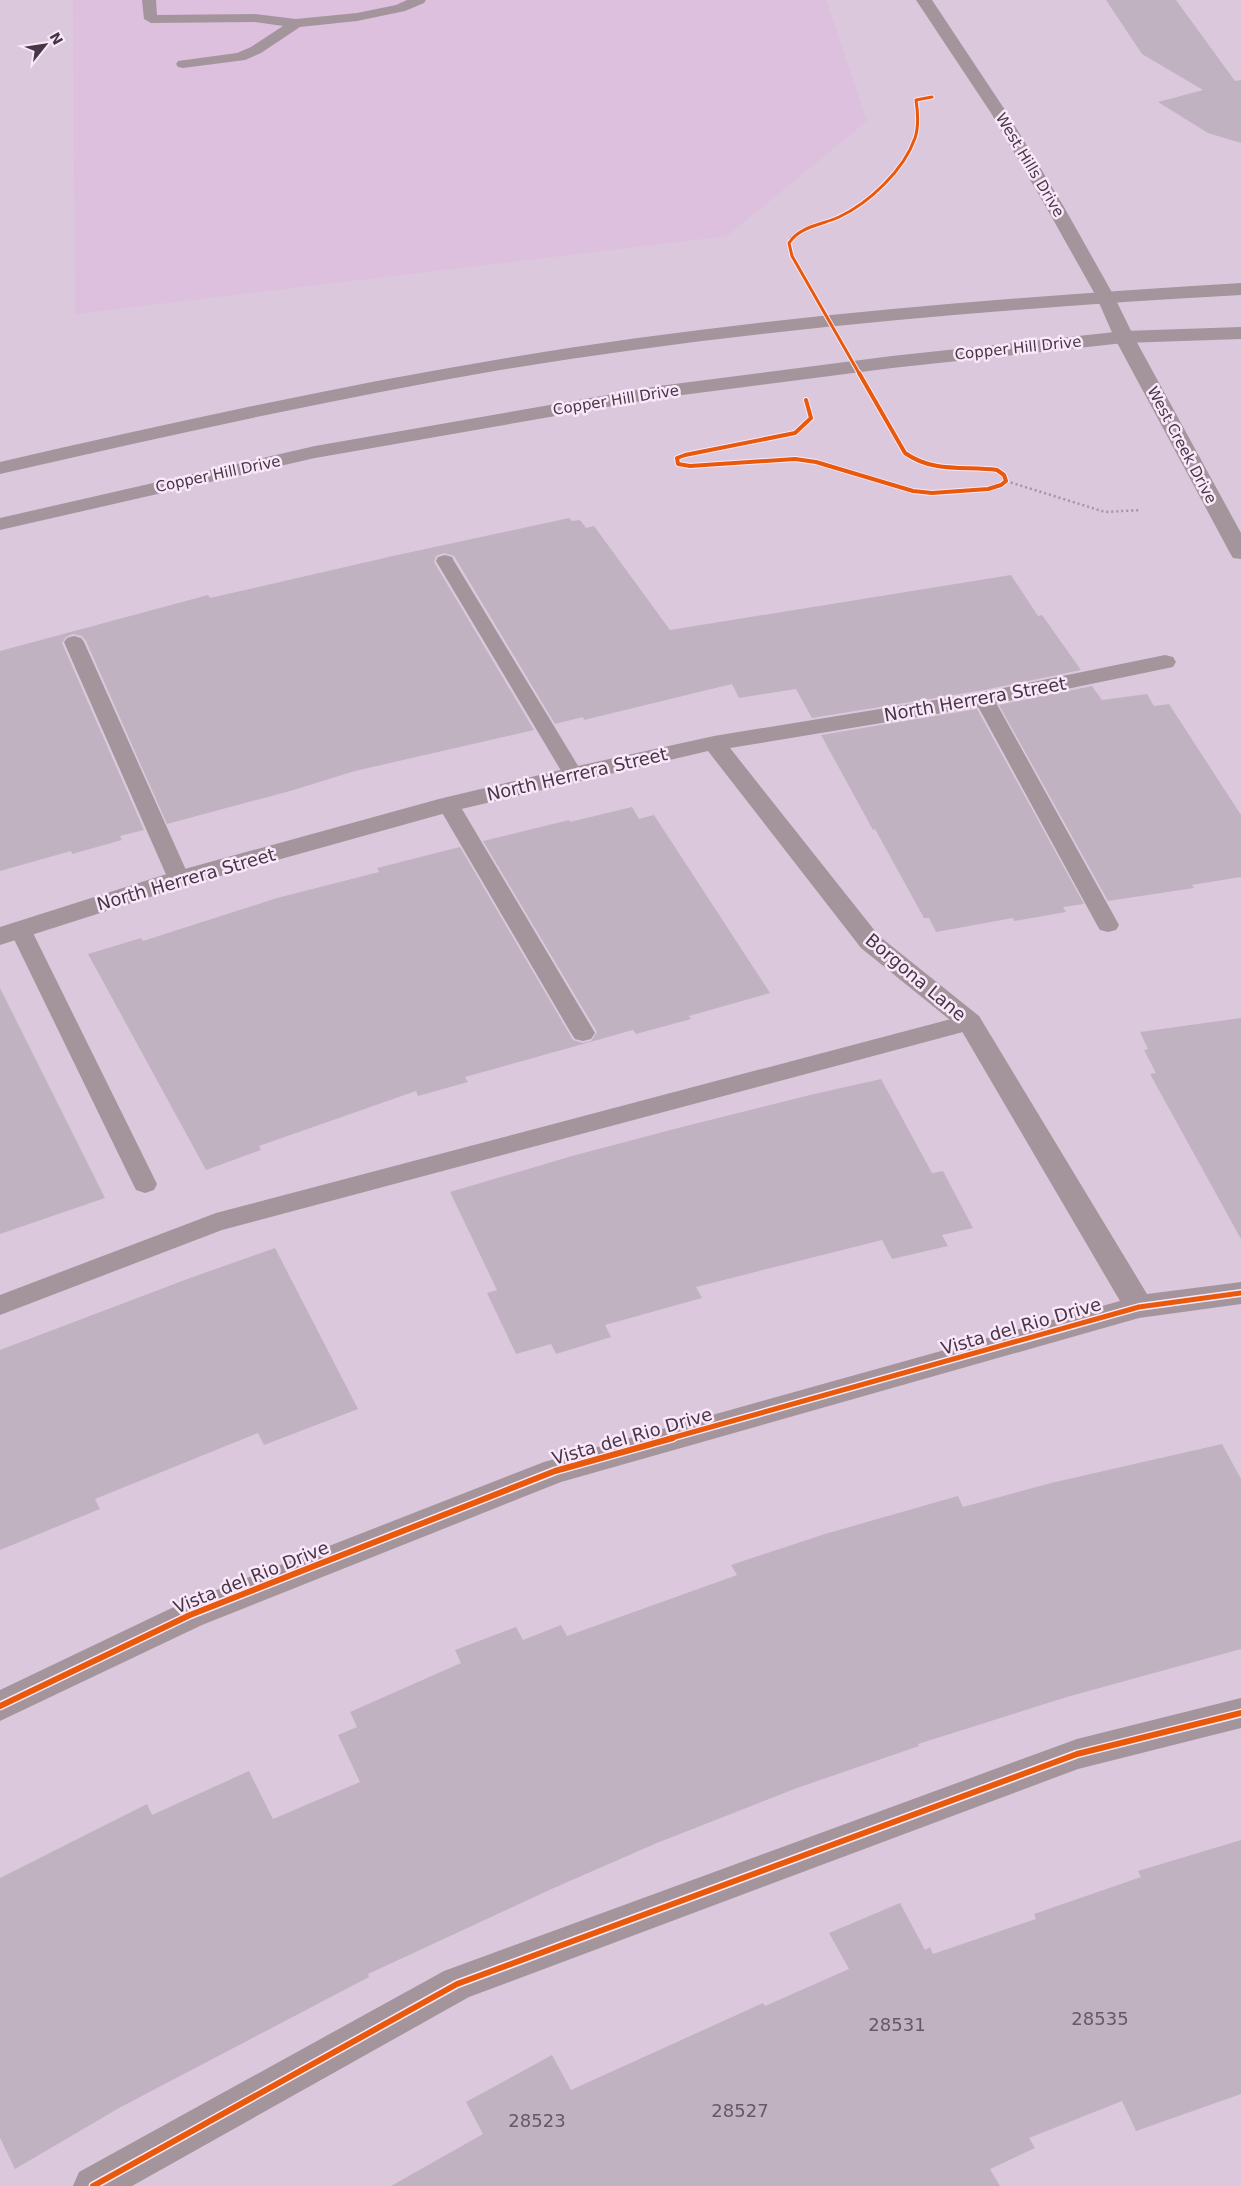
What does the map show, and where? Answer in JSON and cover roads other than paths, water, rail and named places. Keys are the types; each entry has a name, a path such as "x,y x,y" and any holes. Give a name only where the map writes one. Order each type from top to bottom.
{"main road":[{"path":"0,468 302,401 575,353 802,324 1105,296 1241,289"},
{"name":"Copper Hill Drive","path":"0,524 315,452 659,392 892,362 1124,337 1241,333"}],"street":[{"name":"West Hills Drive","path":"924,0 999,113 1105,296 1124,337"},
{"name":"West Creek Drive","path":"1124,337 1241,553"},
{"name":"North Herrera Street","path":"10,932 179,879 448,804 573,774 714,743 984,699 1165,662"},
{"name":"Borgona Lane","path":"714,743 870,942 970,1022 1139,1307"},
{"name":"Vista del Rio Drive","path":"0,1706 190,1615 555,1472 1139,1307 1241,1293"},
{"path":"93,2186 457,1984 1077,1754 1241,1713"}],"lane":[{"path":"149,0 151,19 255,18 296,23 358,17 400,8 418,0"},
{"path":"183,64 240,57 256,50 296,23"},
{"path":"445,561 573,774"},
{"path":"74,642 179,879"},
{"path":"984,699 1108,925"},
{"path":"448,804 583,1033"},
{"path":"10,932 145,1184"},
{"path":"0,1305 216,1222 970,1022"}]}
